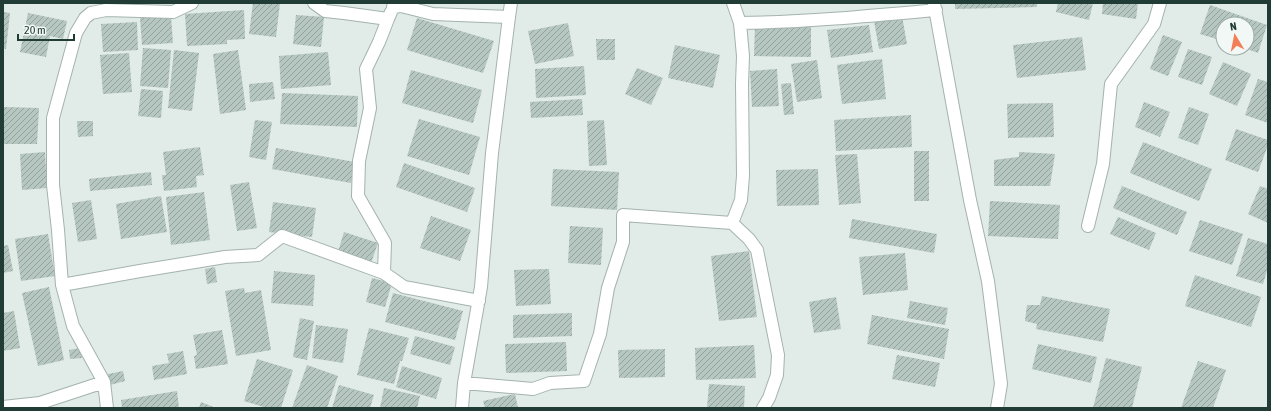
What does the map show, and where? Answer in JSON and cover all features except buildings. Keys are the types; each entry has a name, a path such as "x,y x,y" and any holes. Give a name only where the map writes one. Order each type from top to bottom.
{"street":[{"path":"107,408 104,382 72,326 62,285 54,185 53,118 76,33 85,18 91,13 106,10 173,12 192,3"},
{"path":"314,3 325,11 388,19"},
{"path":"462,408 464,384 478,301 492,153 508,16 512,3"},
{"path":"732,224 741,200 743,176 743,56 740,23 733,3"},
{"path":"1088,226 1103,164 1111,84 1154,24 1160,3"},
{"path":"384,274 385,243 358,196 359,161 370,108 366,69 380,42 393,5 433,14 508,16"},
{"path":"740,23 842,19 935,7 970,200 988,281 1001,384 998,408"},
{"path":"464,384 533,389 550,384 584,381 600,334 608,288 623,242 623,215 732,224 749,239 757,250 778,355 776,376 769,398 763,408"},
{"path":"62,285 225,257 258,255 282,236 384,274 404,287 478,301"},
{"path":"3,407 40,403 104,382"}]}
